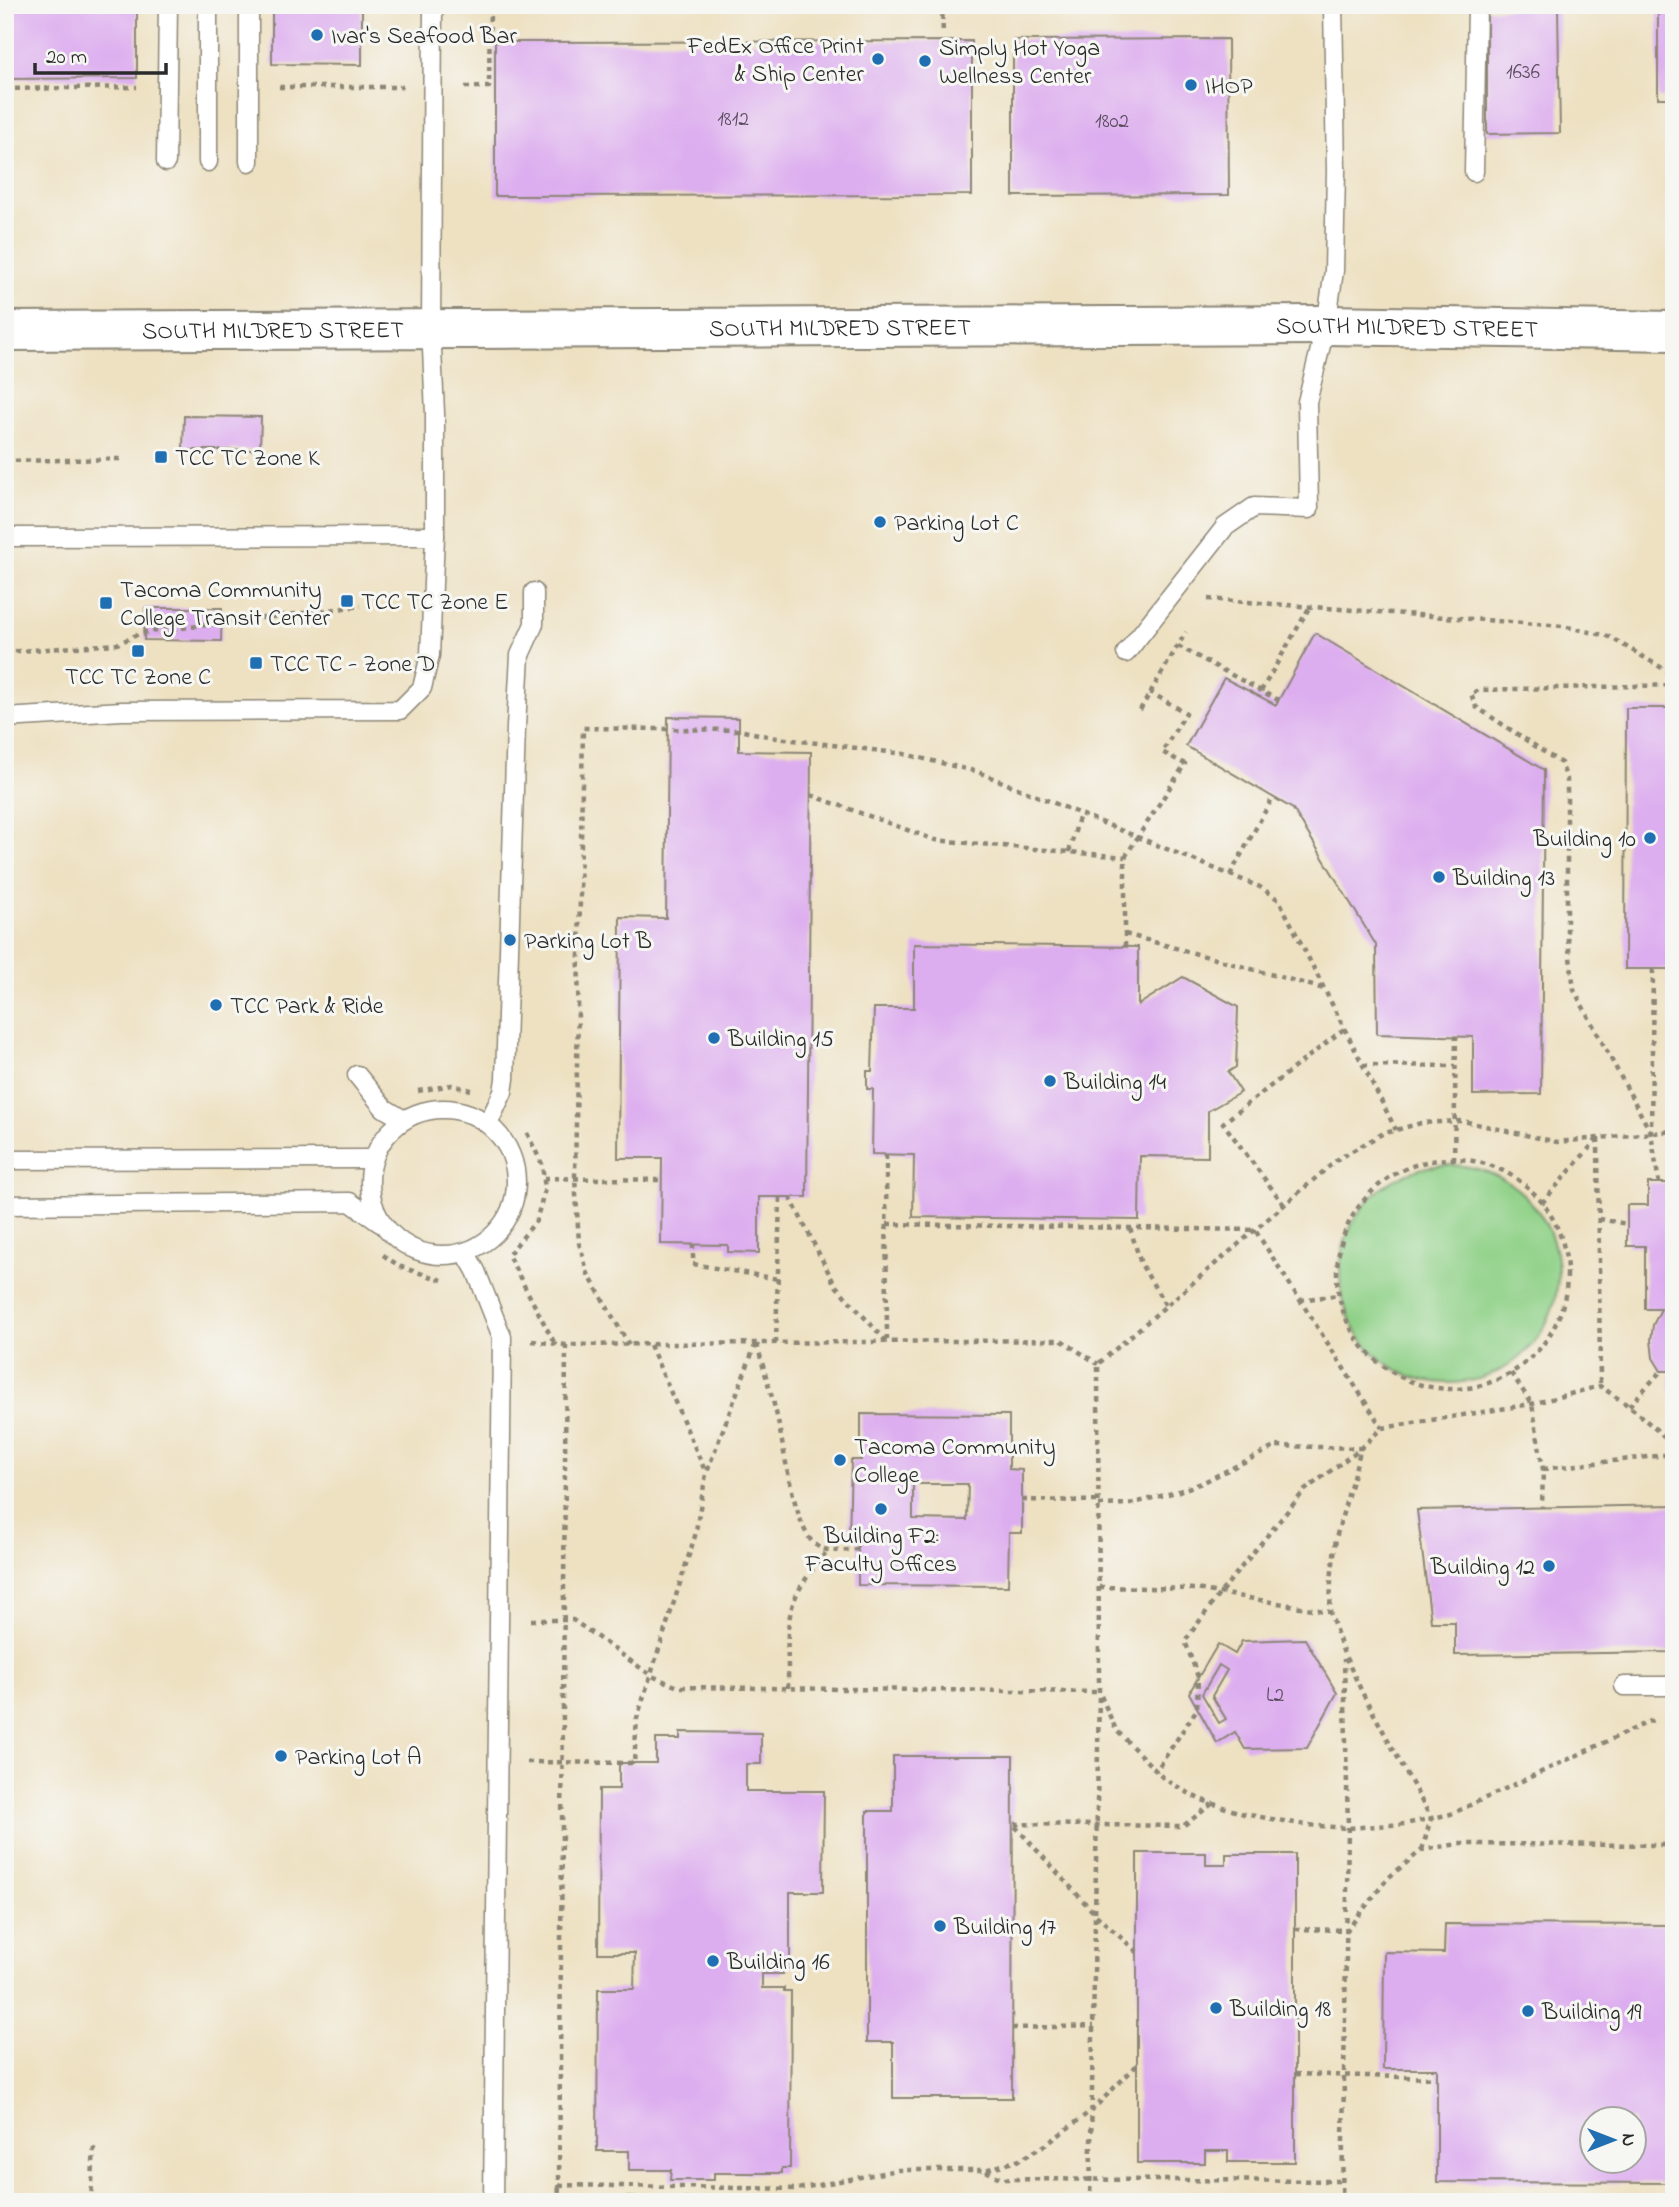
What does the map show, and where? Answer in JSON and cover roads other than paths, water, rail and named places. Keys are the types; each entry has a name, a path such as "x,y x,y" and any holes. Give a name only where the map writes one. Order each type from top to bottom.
{"main road":[{"name":"SOUTH MILDRED STREET","path":"5,331 1326,325 1674,331"}],"lane":[{"path":"166,162 169,5"},
{"path":"208,5 208,162"},
{"path":"249,5 249,162"},
{"path":"5,718 122,711 400,710 422,688 430,655 435,536 435,413 431,328 433,5"},
{"path":"1126,653 1225,527 1254,507 1309,509 1307,402 1326,325 1334,271 1336,171 1333,5"},
{"path":"1474,172 1477,5"},
{"path":"5,537 435,536"},
{"path":"488,1124 503,1093 505,1079 520,655 534,624 534,592"},
{"path":"358,1075 384,1108 404,1120"},
{"path":"5,1205 350,1202 383,1225 399,1241 419,1252 442,1256 465,1252 485,1242 503,1224 513,1202 516,1176 510,1152 488,1124 452,1109 427,1110 404,1120 385,1137 373,1159 369,1181 373,1206 383,1225"},
{"path":"5,1160 373,1159"},
{"path":"465,1252 476,1271 502,1337 493,2202"},
{"path":"1624,1686 1674,1686"}],"place":[{"name":"Ivar's Seafood Bar","path":"317,35"},
{"name":"FedEx Office Print & Ship Center","path":"878,59"},
{"name":"Simply Hot Yoga Wellness Center","path":"925,61"},
{"name":"IHOP","path":"1191,85"},
{"name":"TCC TC Zone K","path":"161,457"},
{"name":"Parking Lot C","path":"880,522"},
{"name":"TCC TC Zone E","path":"347,601"},
{"name":"Tacoma Community College Transit Center","path":"106,603"},
{"name":"TCC TC Zone C","path":"138,651"},
{"name":"TCC TC - Zone D","path":"256,663"},
{"name":"Building 10","path":"1650,838"},
{"name":"Building 13","path":"1439,877"},
{"name":"Parking Lot B","path":"510,940"},
{"name":"TCC Park & Ride","path":"216,1005"},
{"name":"Building 15","path":"714,1038"},
{"name":"Building 14","path":"1050,1081"},
{"name":"Tacoma Community College","path":"840,1460"},
{"name":"Building F2: Faculty Offices","path":"881,1509"},
{"name":"Building 12","path":"1549,1566"},
{"name":"Parking Lot A","path":"281,1756"},
{"name":"Building 17","path":"940,1926"},
{"name":"Building 16","path":"713,1961"},
{"name":"Building 18","path":"1216,2008"},
{"name":"Building 19","path":"1528,2011"}]}
